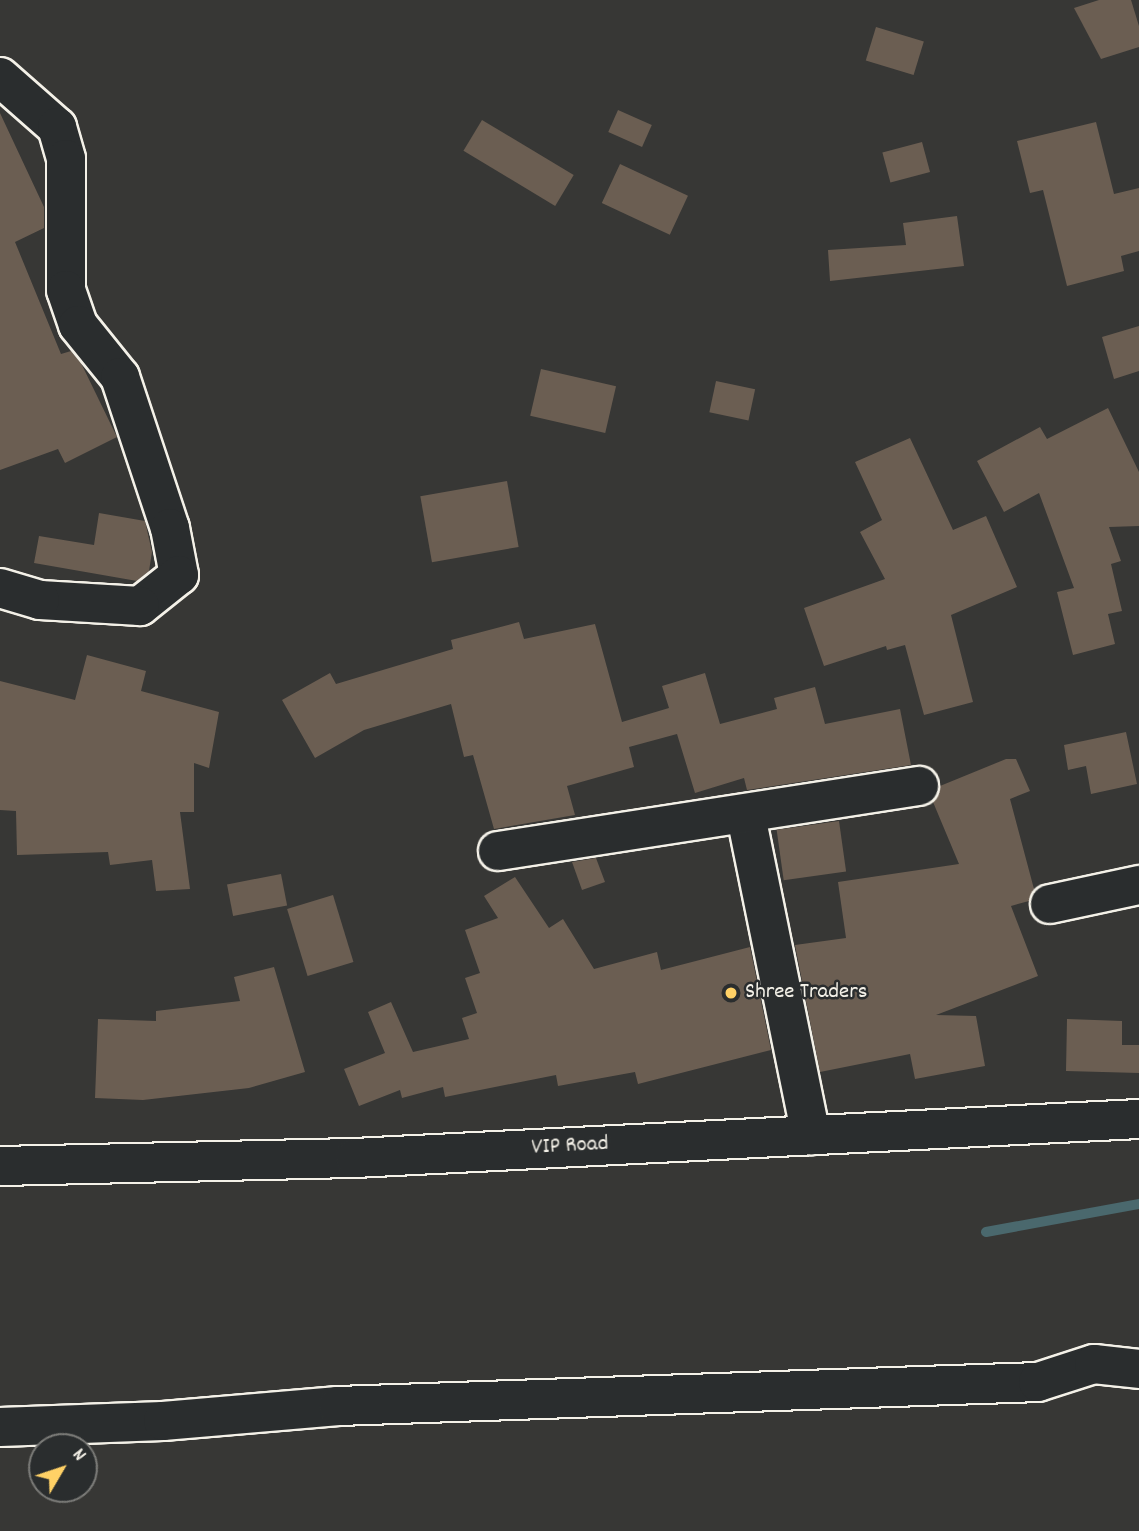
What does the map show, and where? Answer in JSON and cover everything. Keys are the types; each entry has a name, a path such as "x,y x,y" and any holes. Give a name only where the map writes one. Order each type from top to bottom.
{"main road":[{"path":"0,77 57,127 66,159 66,290 78,325 120,377 170,528 179,575 140,607 40,600 0,588"},
{"path":"498,851 746,816 919,786"},
{"path":"746,816 811,1135"},
{"path":"1050,904 1139,885"},
{"name":"VIP Road","path":"0,1166 355,1158 1139,1119"},
{"path":"0,1427 163,1421 338,1406 1038,1381 1094,1364 1139,1368"}],"building":[{"path":"1099,0 1131,0 1139,26 1139,47 1101,59 1074,8"},
{"path":"876,27 924,42 914,75 866,60"},
{"path":"618,110 652,125 642,147 608,132"},
{"path":"0,113 44,207 44,228 15,242 61,354 71,351 81,363 117,437 65,463 58,449 0,470"},
{"path":"482,120 574,175 555,206 463,151"},
{"path":"1096,122 1114,194 1139,188 1139,251 1121,256 1124,271 1067,286 1043,190 1030,193 1017,141"},
{"path":"922,142 930,172 890,183 882,153"},
{"path":"620,164 688,196 670,235 602,203"},
{"path":"957,216 964,266 830,281 828,250 906,245 903,223"},
{"path":"1139,326 1139,371 1114,379 1102,337"},
{"path":"541,369 616,386 605,433 530,416"},
{"path":"716,381 755,389 748,421 709,412"},
{"path":"1108,408 1139,472 1139,526 1109,527 1121,561 1111,564 1122,611 1108,614 1115,644 1073,655 1057,592 1074,588 1039,493 1004,512 977,461 1040,427 1047,439"},
{"path":"910,438 953,530 986,516 1017,587 951,615 973,702 924,715 905,645 887,650 886,646 824,666 804,608 885,579 860,532 882,520 855,462"},
{"path":"507,481 519,547 432,562 420,496"},
{"path":"99,513 145,521 152,552 149,571 137,581 34,563 39,536 94,545"},
{"path":"519,622 524,639 595,624 622,722 669,708 662,686 705,673 720,724 777,709 774,698 815,687 825,724 900,709 911,765 747,790 744,778 695,793 677,734 629,747 634,767 567,786 575,815 494,829 473,755 464,757 451,704 364,730 315,758 282,700 330,673 336,684 453,649 451,640"},
{"path":"87,655 146,671 141,691 219,712 209,768 194,763 194,812 180,812 190,889 156,891 152,860 110,865 108,852 17,855 16,811 0,810 0,681 75,700"},
{"path":"1126,732 1137,784 1091,794 1086,766 1068,770 1064,745"},
{"path":"1006,759 1016,759 1030,791 1010,799 1034,889 1029,901 1011,906 1038,976 936,1015 976,1016 985,1066 915,1079 910,1054 820,1072 795,945 846,938 838,882 959,864 933,802 940,786"},
{"path":"839,821 846,872 784,880 777,830"},
{"path":"596,858 605,882 582,890 572,862"},
{"path":"281,874 287,905 233,916 227,884"},
{"path":"515,877 549,928 563,919 594,969 657,952 661,970 750,947 771,1050 638,1084 635,1072 558,1086 556,1075 445,1097 443,1087 402,1098 400,1090 359,1106 344,1069 385,1053 368,1012 391,1002 413,1052 469,1039 462,1018 477,1013 465,978 480,973 465,930 498,918 484,896"},
{"path":"333,895 353,962 308,976 287,909"},
{"path":"274,967 305,1072 249,1088 143,1100 95,1098 98,1019 156,1021 156,1011 240,1001 234,977"},
{"path":"1067,1019 1122,1021 1122,1045 1139,1045 1139,1073 1066,1071"}],"waterway":[{"path":"986,1232 1139,1204"}],"place":[{"name":"Shree Traders","path":"731,993"}]}
